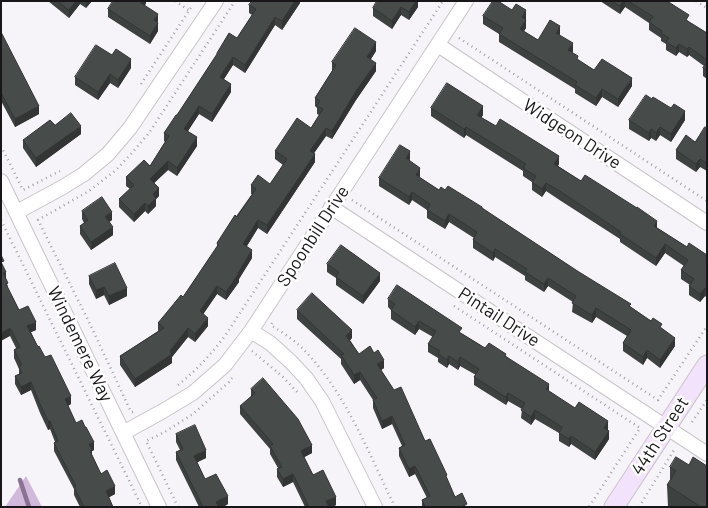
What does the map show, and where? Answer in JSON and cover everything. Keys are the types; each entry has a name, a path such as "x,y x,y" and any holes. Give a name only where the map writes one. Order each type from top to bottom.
{"street":[{"name":"Spoonbill Drive","path":"123,433 193,393 225,365 251,331 466,1"},
{"path":"17,212 84,174 108,154 130,128 206,4"},
{"name":"Widgeon Drive","path":"438,45 707,222"},
{"name":"Windemere Way","path":"1,182 159,507"},
{"name":"Pintail Drive","path":"331,207 707,454"},
{"path":"251,331 270,343 290,360 306,378 322,401 375,507"},
{"name":"44th Street","path":"614,507 707,366"}],"path":[{"path":"174,1 194,14"},
{"path":"138,409 131,412 38,220 90,191 116,170 131,154 149,132 235,1"},
{"path":"173,389 208,358 225,336 443,1"},
{"path":"696,1 707,8"},
{"path":"138,90 189,11 206,4"},
{"path":"463,31 458,39 707,201"},
{"path":"1,146 23,190 64,169"},
{"path":"352,200 658,400 707,326"},
{"path":"1,220 142,507"},
{"path":"450,303 640,428 589,507"},
{"path":"276,317 271,325 298,344 320,368 342,400 395,507"},
{"path":"252,351 282,376 302,397"},
{"path":"178,507 146,441 163,433 193,414 235,375"},
{"path":"692,422 707,400"},
{"path":"639,507 674,450"}],"shaded area":[{"path":"26,476 42,507 5,507"}],"building":[{"path":"58,1 76,1 69,10"},
{"path":"113,1 142,1 141,3 158,14 154,20 158,23 150,36 108,9"},
{"path":"252,1 295,1 282,21 275,17 245,65 233,57 220,77 231,84 212,114 199,106 184,129 197,137 177,168 168,161 150,179 159,188 153,194 156,198 148,206 145,203 134,214 119,199 134,185 126,177 144,160 150,166 169,136 164,133 229,33 237,38 256,9 249,5"},
{"path":"377,1 416,1 409,12 401,7 392,21 373,8"},
{"path":"493,1 498,1 512,10 516,4 526,10 522,17 526,20 520,29 538,40 550,20 560,26 556,33 573,43 568,50 578,56 577,59 594,70 602,59 632,78 618,99 602,89 596,98 575,85 577,82 499,34 503,28 483,16"},
{"path":"613,1 623,1 620,6"},
{"path":"628,1 667,1 689,15 686,20 707,33 707,60 689,47 687,49 679,44 676,48 666,42 669,38 649,22 653,17"},
{"path":"355,28 376,42 367,57 376,63 356,91 332,131 326,128 310,151 315,154 267,225 258,220 243,244 252,250 239,273 226,292 217,286 200,311 208,318 195,334 188,328 170,351 172,354 135,379 120,356 164,328 158,323 181,295 183,297 218,245 217,243 235,215 237,217 256,189 251,185 258,175 270,184 287,159 275,151 297,118 311,128 323,109 317,106 320,101 315,98 336,65 332,62"},
{"path":"1,32 39,106 15,119 1,93"},
{"path":"96,45 112,55 116,49 131,59 118,80 110,74 98,92 75,77"},
{"path":"447,83 483,106 477,115 496,126 500,119 559,156 554,164 581,181 585,175 657,221 654,226 687,247 689,243 707,255 707,289 705,288 700,294 689,286 694,279 681,270 688,260 665,244 656,258 561,192 546,183 542,189 532,182 536,176 523,168 526,164 431,108"},
{"path":"646,95 671,108 674,104 685,111 671,134 660,127 656,133 651,129 649,133 629,120"},
{"path":"71,113 81,126 36,158 23,140 50,120 55,125"},
{"path":"705,127 707,128 707,163 700,159 696,164 676,150 686,135 695,142"},
{"path":"400,145 410,151 406,158 420,168 416,175 439,190 441,187 445,190 448,186 631,304 629,306 651,321 653,318 662,324 660,327 675,338 660,360 647,350 643,357 623,343 631,330 596,308 592,315 572,303 576,296 548,278 544,284 525,272 527,269 495,249 493,253 473,240 477,232 449,214 445,221 427,210 430,204 412,192 409,197 379,178"},
{"path":"102,197 112,212 105,216 113,227 91,242 80,226 88,220 82,211"},
{"path":"341,245 380,273 363,296 336,277 339,272 327,264"},
{"path":"1,262 6,272 3,273 8,283 6,284 19,310 28,306 36,322 27,326 45,357 51,355 71,396 65,399 76,423 82,420 94,442 89,444 92,449 90,451 101,474 107,470 115,486 106,491 113,507 84,507 74,487 76,486 54,443 58,441 31,382 21,387 15,376 22,373 19,367 22,365 14,350 20,347 10,328 1,333"},
{"path":"115,263 127,288 109,296 104,287 96,290 89,276"},
{"path":"397,285 462,328 459,332 485,348 489,343 506,354 505,356 549,384 546,389 575,408 579,402 608,421 604,428 609,431 595,452 571,436 569,439 559,433 562,427 535,410 531,417 521,410 525,403 508,393 506,397 474,377 479,369 460,357 458,362 449,356 447,360 438,354 440,351 428,344 436,331 419,321 415,327 391,310 395,304 388,299"},
{"path":"312,293 352,330 346,336 359,354 370,346 374,353 378,350 384,360 377,364 394,390 401,387 425,441 430,439 455,497 462,493 467,504 464,507 425,507 422,500 430,496 415,466 409,469 399,448 405,445 392,416 382,421 373,400 377,398 360,372 354,375 341,355 344,354 297,310"},
{"path":"263,378 298,419 312,445 301,451 313,475 323,470 336,497 326,501 329,507 309,507 293,474 283,479 277,469 282,467 270,446 273,444 240,406 255,393 251,389"},
{"path":"195,425 206,450 194,456 205,479 216,474 228,496 216,502 219,507 203,507 176,452 183,449 176,434"},
{"path":"676,457 689,465 693,457 707,466 707,507 701,507 667,485 676,471 670,467"}],"waterway":[{"path":"20,480 29,507"}]}
